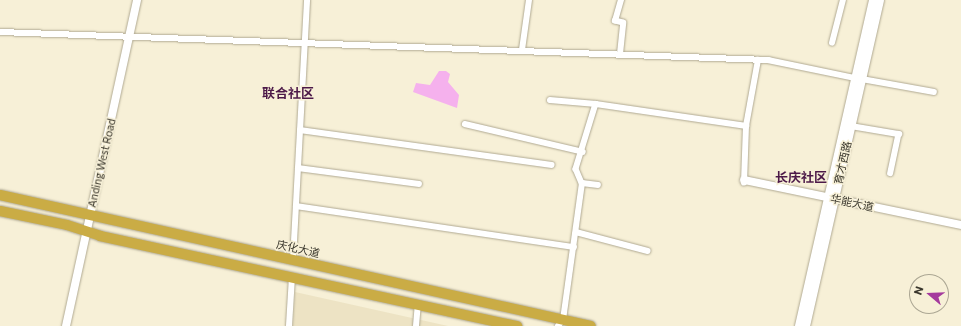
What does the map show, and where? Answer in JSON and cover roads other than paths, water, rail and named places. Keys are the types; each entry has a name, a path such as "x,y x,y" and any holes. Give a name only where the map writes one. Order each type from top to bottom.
{"highway":[{"name":"庆化大道","path":"0,195 293,260 561,323 591,326"},
{"path":"0,211 84,231 517,326"}],"street":[{"name":"Anding West Road","path":"128,35 133,0"},
{"name":"Anding West Road","path":"62,326 137,0"},
{"path":"293,260 307,0"},
{"path":"522,50 529,0"},
{"path":"620,54 623,23 615,21 621,0"},
{"path":"832,44 843,0"},
{"name":"育才西路","path":"799,326 851,126 873,0"},
{"name":"育才西路","path":"806,326 831,200 859,78 880,0"},
{"path":"0,32 128,35 758,60 934,92"},
{"path":"744,182 746,126 758,60"},
{"path":"550,100 596,104 746,126"},
{"path":"561,323 574,247 582,183 576,169 578,156 583,152 596,104"},
{"path":"465,124 583,152"},
{"path":"851,126 899,134 891,173"},
{"path":"300,130 552,165"},
{"path":"298,168 419,184"},
{"name":"华能大道","path":"744,182 961,225"},
{"path":"582,183 598,185"},
{"name":"华能大道","path":"831,200 961,229"},
{"path":"296,206 574,247"},
{"name":"Anding West Road","path":"66,326 84,231"},
{"path":"576,232 648,251"},
{"path":"289,326 292,277"},
{"path":"416,326 418,305"}],"district":[{"name":"联合社区","path":"288,93"},
{"name":"长庆社区","path":"801,177"}]}
